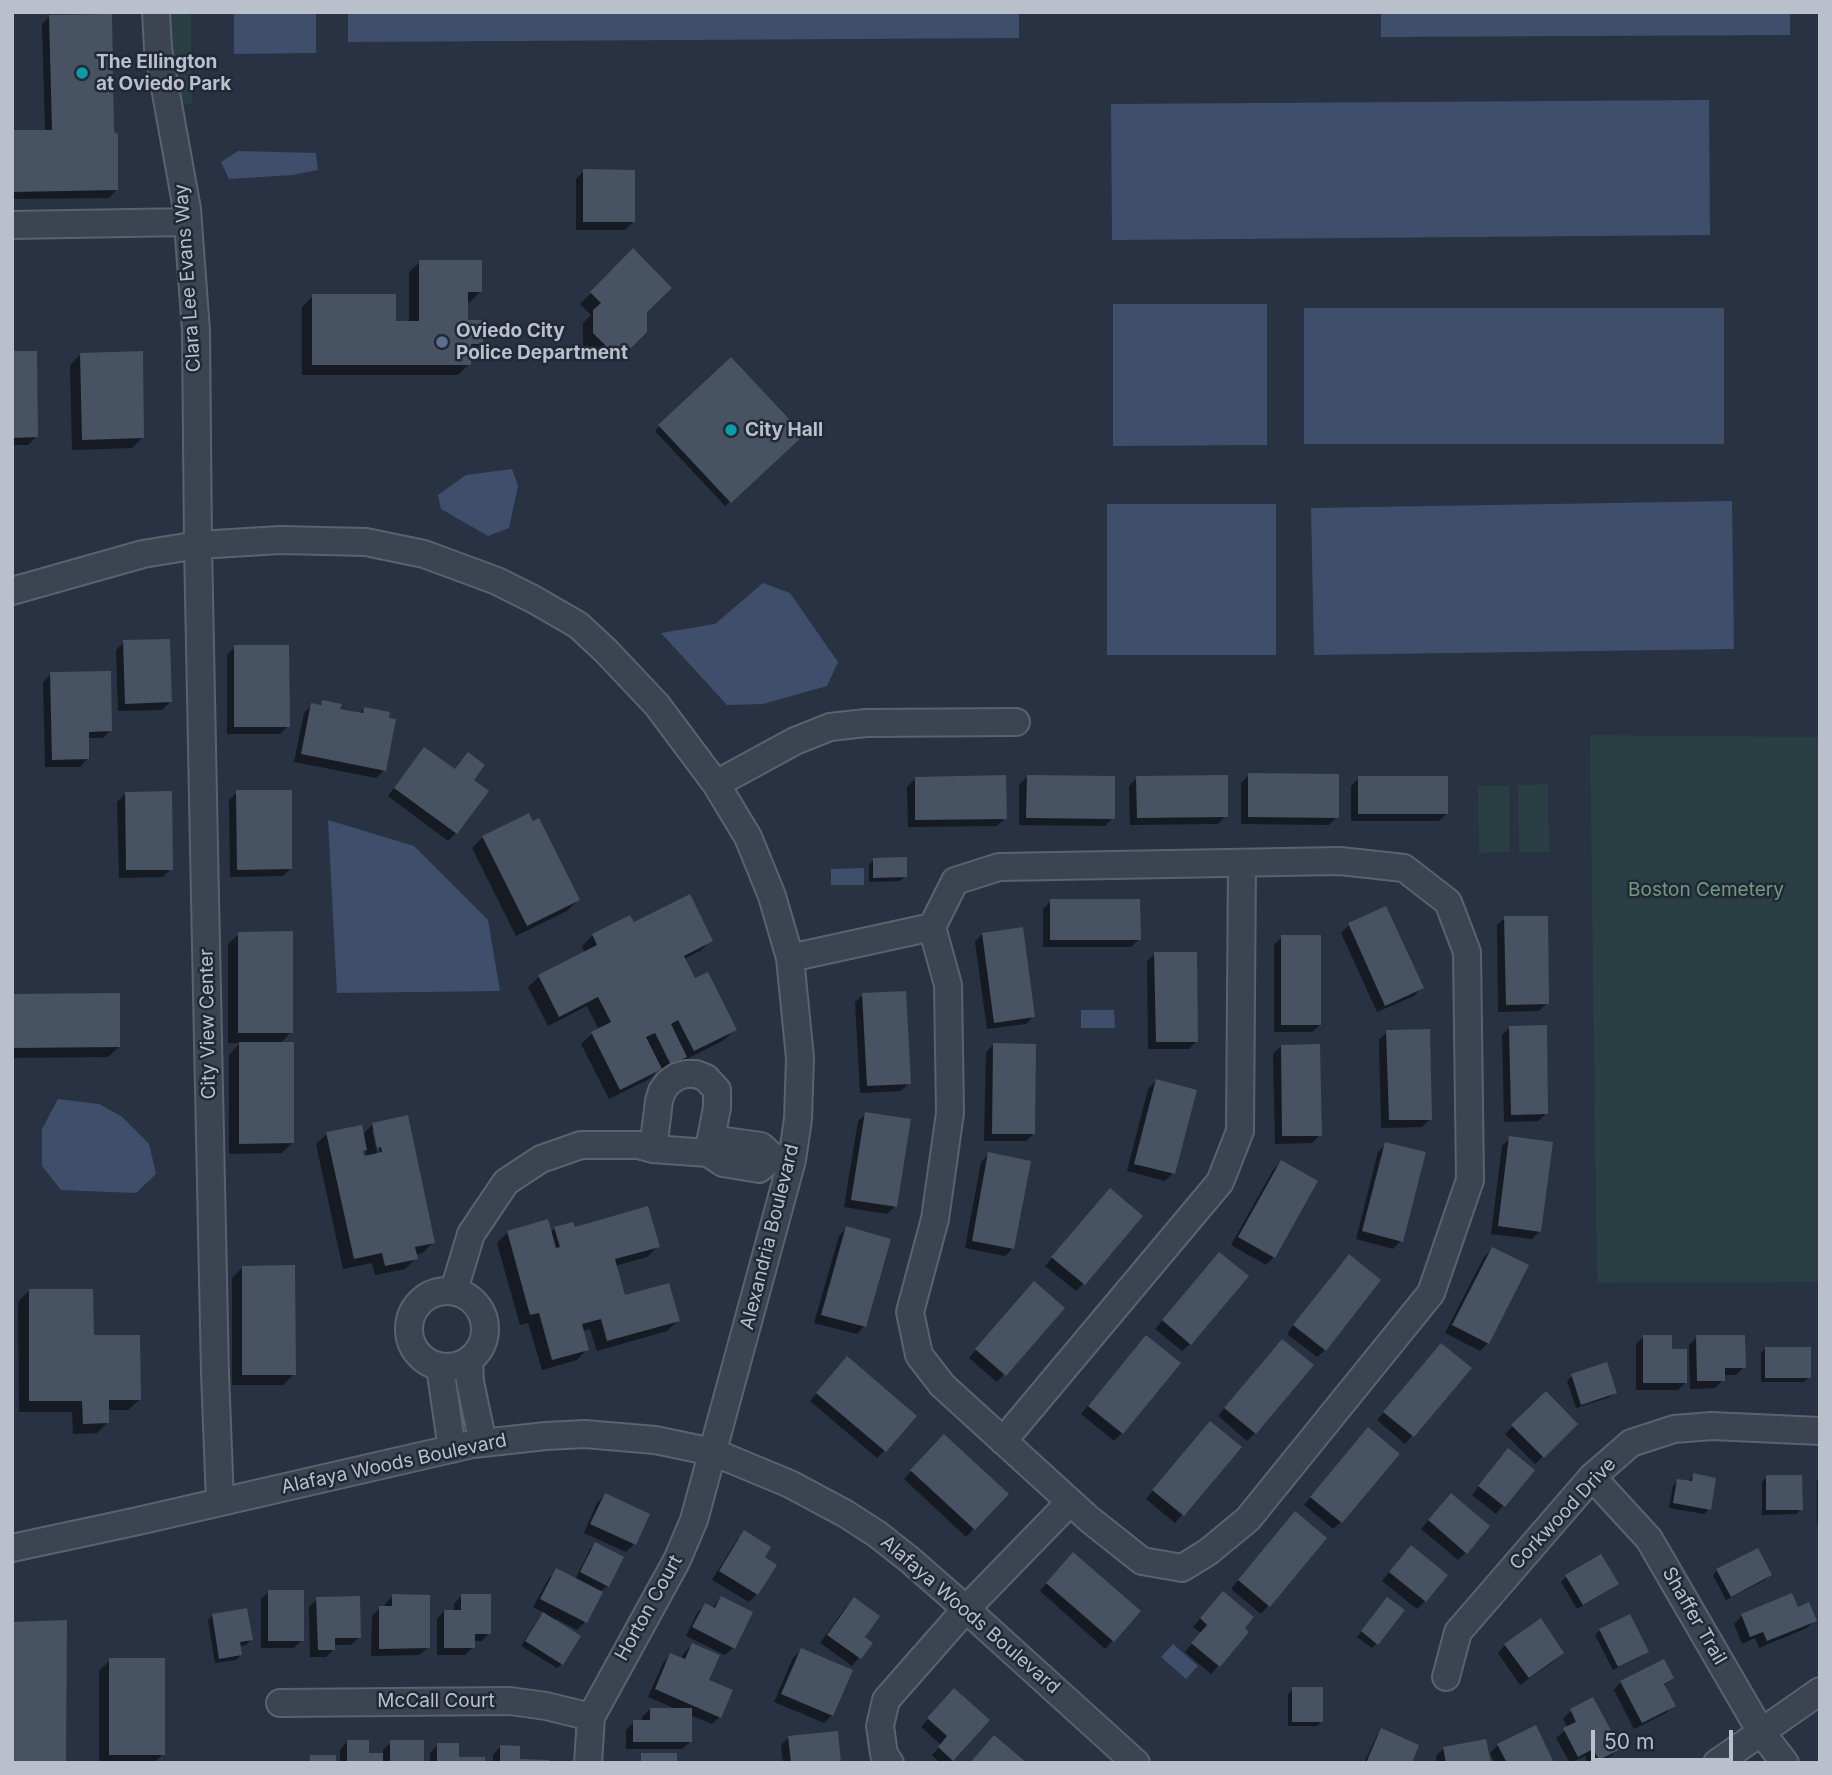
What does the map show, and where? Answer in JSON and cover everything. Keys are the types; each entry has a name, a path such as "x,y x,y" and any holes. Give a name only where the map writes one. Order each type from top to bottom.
{"street":[{"name":"Clara Lee Evans Way","path":"156,12 158,49 187,209 196,331 198,545"},
{"path":"12,225 188,222"},
{"name":"Alexandria Boulevard","path":"12,591 143,554 198,545 280,540 366,542 424,554 497,581 533,598 578,625 657,705 716,784 748,837 772,897 790,958 800,1058 798,1119 782,1159 713,1452"},
{"name":"City View Center","path":"198,545 220,1502"},
{"path":"716,784 795,741 830,727 866,723 1016,722"},
{"path":"1340,861 1404,868 1448,902 1467,953 1470,1180 1431,1293 1248,1520 1208,1552 1182,1568 1142,1561 1089,1520 942,1385 919,1355 910,1312 935,1219 950,1113 948,985 932,927 955,881 999,867 1242,863 1340,861"},
{"path":"1003,1441 1220,1181 1240,1131 1242,863"},
{"path":"790,958 932,927"},
{"path":"653,1149 662,1091 676,1077 696,1074 706,1078 717,1090 718,1108 708,1153"},
{"path":"454,1290 471,1234 506,1182 541,1159 581,1145 638,1145 653,1149 708,1153 725,1141 761,1146 782,1159"},
{"path":"454,1290 468,1296 479,1306 485,1320 485,1335 480,1350 469,1360 455,1366 440,1367 426,1361 415,1351 409,1337 408,1322 414,1308 425,1297 438,1291 454,1290"},
{"path":"469,1360 470,1382 483,1443"},
{"path":"440,1367 452,1449"},
{"name":"Corkwood Drive","path":"1446,1677 1458,1632 1592,1477 1631,1443 1674,1429 1712,1426 1820,1431"},
{"name":"Alafaya Woods Boulevard","path":"12,1548 483,1443 585,1434 654,1440 713,1452 790,1484 877,1534 966,1609 1136,1763"},
{"name":"Horton Court","path":"588,1763 591,1717 677,1560 694,1520 713,1452"},
{"name":"Shaffer Trail","path":"1592,1477 1649,1539 1761,1732 1785,1763"},
{"path":"890,1763 884,1754 880,1726 886,1700 966,1609 1070,1502"},
{"path":"1717,1763 1820,1691"},
{"name":"McCall Court","path":"280,1703 510,1701 591,1717"}],"green space":[{"path":"165,12 191,12 192,104 178,104"},
{"name":"Boston Cemetery","path":"1590,735 1820,737 1820,1282 1597,1283"},
{"path":"1548,784 1549,852 1519,852 1518,785"},
{"path":"1478,786 1509,786 1509,852 1479,853"}],"water":[{"path":"234,12 316,12 316,53 234,54"},
{"path":"348,12 1019,12 1019,38 348,42"},
{"path":"1381,12 1790,12 1790,35 1381,37"},
{"path":"1709,100 1710,235 1112,240 1111,104"},
{"path":"238,151 316,153 318,170 292,175 229,179 221,162"},
{"path":"1113,304 1267,304 1267,445 1113,446"},
{"path":"1304,308 1724,308 1724,444 1304,444"},
{"path":"512,469 518,486 509,528 488,536 441,509 438,495 466,475"},
{"path":"1732,501 1734,649 1314,655 1311,508"},
{"path":"1107,504 1276,504 1276,655 1107,655"},
{"path":"763,583 790,593 838,662 827,686 763,704 727,705 661,633 715,624"},
{"path":"328,820 414,846 488,920 500,991 337,993"},
{"path":"864,868 864,885 831,885 831,869"},
{"path":"1081,1010 1114,1010 1115,1028 1081,1028"},
{"path":"58,1099 99,1104 121,1116 149,1144 156,1174 136,1193 61,1190 42,1166 42,1129"},
{"path":"1173,1644 1198,1666 1186,1679 1161,1657"}],"building":[{"name":"The Ellington at Oviedo Park","path":"112,14 118,190 12,192 12,130 52,130 49,15"},
{"path":"583,169 635,170 635,222 583,222"},
{"path":"633,248 672,288 647,312 647,332 631,348 609,349 593,333 593,310 601,303 590,292"},
{"path":"419,260 482,260 482,292 468,292 468,320 483,320 483,344 471,344 471,365 312,365 312,294 396,294 396,321 419,321"},
{"path":"12,351 37,351 38,437 12,438"},
{"path":"143,351 144,438 82,440 80,353"},
{"name":"City Hall","path":"731,357 804,435 731,503 658,425"},
{"path":"170,639 172,702 125,704 123,640"},
{"path":"234,645 289,645 290,727 234,727"},
{"path":"111,671 112,731 89,732 89,759 52,760 50,672"},
{"path":"322,700 342,704 340,709 363,713 364,707 390,712 389,718 396,719 386,771 301,754 311,703 321,705"},
{"path":"424,747 455,769 468,752 485,765 474,780 489,791 457,834 394,788"},
{"path":"1248,773 1339,774 1339,818 1248,817"},
{"path":"1006,775 1007,819 915,820 915,777"},
{"path":"1027,775 1115,776 1115,819 1026,818"},
{"path":"1228,775 1228,817 1137,818 1136,776"},
{"path":"1358,776 1448,776 1448,814 1358,814"},
{"path":"236,790 292,790 292,869 237,870"},
{"path":"172,791 173,870 126,870 125,792"},
{"path":"529,813 533,821 539,818 580,900 527,926 482,836"},
{"path":"907,857 907,877 873,878 873,858"},
{"path":"690,894 713,941 684,956 695,978 708,972 737,1030 694,1051 678,1020 671,1024 687,1057 671,1065 655,1033 646,1037 662,1069 620,1090 591,1032 611,1022 598,997 559,1017 538,975 597,945 592,934 630,915 634,922"},
{"path":"1050,899 1140,899 1141,940 1050,940"},
{"path":"1386,906 1424,988 1385,1006 1348,923"},
{"path":"1504,916 1548,916 1549,1004 1506,1005"},
{"path":"1023,927 1035,1017 994,1023 982,933"},
{"path":"293,931 293,1033 238,1033 238,932"},
{"path":"1281,935 1321,935 1321,1025 1281,1025"},
{"path":"1154,952 1197,952 1198,1042 1156,1042"},
{"path":"906,991 911,1084 867,1086 862,993"},
{"path":"120,993 120,1047 12,1048 12,994"},
{"path":"1547,1025 1548,1114 1511,1115 1509,1026"},
{"path":"1430,1029 1432,1120 1389,1120 1386,1030"},
{"path":"239,1042 294,1042 294,1143 239,1144"},
{"path":"993,1043 1036,1044 1035,1134 992,1134"},
{"path":"1320,1044 1322,1136 1282,1136 1281,1045"},
{"path":"1156,1079 1197,1090 1175,1174 1134,1164"},
{"path":"865,1112 911,1119 897,1207 851,1200"},
{"path":"408,1115 435,1243 415,1247 418,1259 385,1266 382,1253 354,1259 326,1132 362,1125 367,1150 363,1151 364,1156 382,1152 381,1147 377,1148 372,1123"},
{"path":"1509,1136 1553,1142 1541,1232 1498,1226"},
{"path":"1385,1142 1426,1152 1403,1242 1362,1231"},
{"path":"988,1152 1031,1161 1014,1249 972,1241"},
{"path":"1281,1160 1318,1181 1275,1258 1238,1237"},
{"path":"1110,1188 1143,1216 1085,1285 1051,1257"},
{"path":"648,1206 660,1247 615,1259 625,1295 669,1283 680,1321 607,1341 601,1319 582,1324 589,1350 552,1360 539,1313 530,1315 507,1231 548,1219 556,1248 560,1247 554,1227 573,1222 575,1227"},
{"path":"846,1226 891,1239 866,1327 821,1315"},
{"path":"1492,1247 1529,1265 1489,1344 1452,1325"},
{"path":"1219,1252 1249,1276 1191,1345 1162,1320"},
{"path":"1349,1254 1381,1280 1326,1351 1293,1325"},
{"path":"295,1265 296,1375 242,1375 242,1266"},
{"path":"1034,1281 1065,1308 1006,1376 975,1349"},
{"path":"29,1289 93,1289 94,1335 140,1335 141,1400 109,1400 109,1423 83,1424 82,1401 29,1401"},
{"path":"1146,1335 1181,1363 1123,1434 1088,1406"},
{"path":"1643,1335 1672,1335 1672,1349 1687,1349 1687,1383 1643,1383"},
{"path":"1696,1335 1745,1335 1746,1368 1725,1368 1725,1381 1697,1381"},
{"path":"1282,1339 1314,1365 1256,1434 1224,1408"},
{"path":"1441,1343 1472,1368 1414,1437 1383,1412"},
{"path":"1765,1347 1811,1347 1811,1378 1765,1378"},
{"path":"847,1356 917,1416 886,1452 816,1393"},
{"path":"1607,1362 1617,1393 1581,1405 1571,1374"},
{"path":"1546,1391 1578,1424 1544,1458 1511,1425"},
{"path":"1210,1421 1242,1447 1184,1516 1152,1490"},
{"path":"1368,1427 1400,1454 1342,1523 1310,1497"},
{"path":"944,1434 1009,1494 975,1530 910,1470"},
{"path":"1508,1448 1535,1470 1505,1507 1478,1486"},
{"path":"1693,1473 1716,1478 1711,1510 1673,1503 1677,1479 1692,1481"},
{"path":"1766,1475 1802,1475 1803,1510 1766,1510"},
{"path":"605,1493 650,1514 636,1545 590,1524"},
{"path":"1451,1493 1490,1526 1467,1554 1428,1520"},
{"path":"1295,1511 1327,1538 1270,1607 1238,1580"},
{"path":"744,1530 771,1547 765,1557 777,1565 758,1595 719,1571"},
{"path":"595,1542 624,1557 609,1587 580,1572"},
{"path":"1411,1545 1448,1575 1426,1602 1389,1572"},
{"path":"1758,1548 1772,1575 1731,1597 1716,1569"},
{"path":"1073,1552 1141,1611 1114,1642 1046,1583"},
{"path":"1601,1554 1619,1584 1583,1605 1565,1575"},
{"path":"556,1568 603,1592 587,1623 540,1599"},
{"path":"268,1590 304,1590 304,1641 268,1641"},
{"path":"1223,1591 1254,1617 1245,1628 1249,1632 1220,1667 1191,1643 1207,1625 1200,1618"},
{"path":"1792,1593 1798,1607 1809,1602 1817,1621 1767,1641 1763,1632 1750,1637 1741,1614"},
{"path":"392,1594 430,1595 430,1648 379,1649 379,1606 392,1606"},
{"path":"461,1594 491,1594 491,1634 475,1634 475,1648 444,1648 444,1610 461,1610"},
{"path":"360,1596 361,1638 335,1638 335,1650 318,1650 316,1597"},
{"path":"721,1596 753,1612 735,1649 692,1627 705,1603 715,1608"},
{"path":"854,1597 880,1616 865,1637 873,1643 861,1659 827,1635"},
{"path":"1387,1597 1405,1610 1378,1645 1361,1631"},
{"path":"247,1608 253,1640 240,1642 242,1655 219,1659 212,1614"},
{"path":"543,1612 581,1636 563,1665 525,1641"},
{"path":"1630,1614 1649,1652 1618,1667 1599,1629"},
{"path":"1541,1618 1564,1653 1529,1678 1504,1644"},
{"path":"67,1620 66,1763 12,1763 12,1622"},
{"path":"692,1643 720,1655 709,1680 733,1690 721,1718 655,1689 670,1653 685,1659"},
{"path":"801,1648 853,1670 833,1716 781,1694"},
{"path":"109,1658 165,1658 165,1755 109,1755"},
{"path":"1664,1659 1674,1678 1664,1684 1676,1706 1642,1723 1620,1681"},
{"path":"1292,1687 1323,1687 1323,1722 1292,1722"},
{"path":"954,1688 990,1720 953,1761 938,1747 947,1736 927,1718"},
{"path":"1593,1697 1621,1749 1599,1760 1593,1749 1578,1757 1563,1728 1576,1722 1570,1709"},
{"path":"650,1708 692,1708 692,1742 633,1742 633,1720 650,1720"},
{"path":"1536,1725 1554,1763 1507,1763 1497,1744"},
{"path":"1381,1728 1419,1745 1412,1763 1366,1763"},
{"path":"838,1731 841,1763 791,1763 788,1736"},
{"path":"994,1735 1027,1763 970,1763"},
{"path":"1486,1739 1491,1763 1446,1763 1443,1747"},
{"path":"347,1740 369,1740 369,1753 383,1753 383,1763 347,1763"},
{"path":"390,1740 424,1740 424,1763 390,1763"},
{"path":"437,1743 459,1743 459,1757 485,1757 485,1763 437,1763"},
{"path":"500,1745 520,1746 520,1759 549,1760 549,1763 500,1763"},
{"path":"641,1753 677,1753 677,1763 641,1763"},
{"path":"310,1755 336,1755 336,1763 310,1763"}],"place":[{"name":"The Ellington at Oviedo Park","path":"82,73"},
{"name":"Oviedo City Police Department","path":"442,342"},
{"name":"City Hall","path":"731,430"}]}
